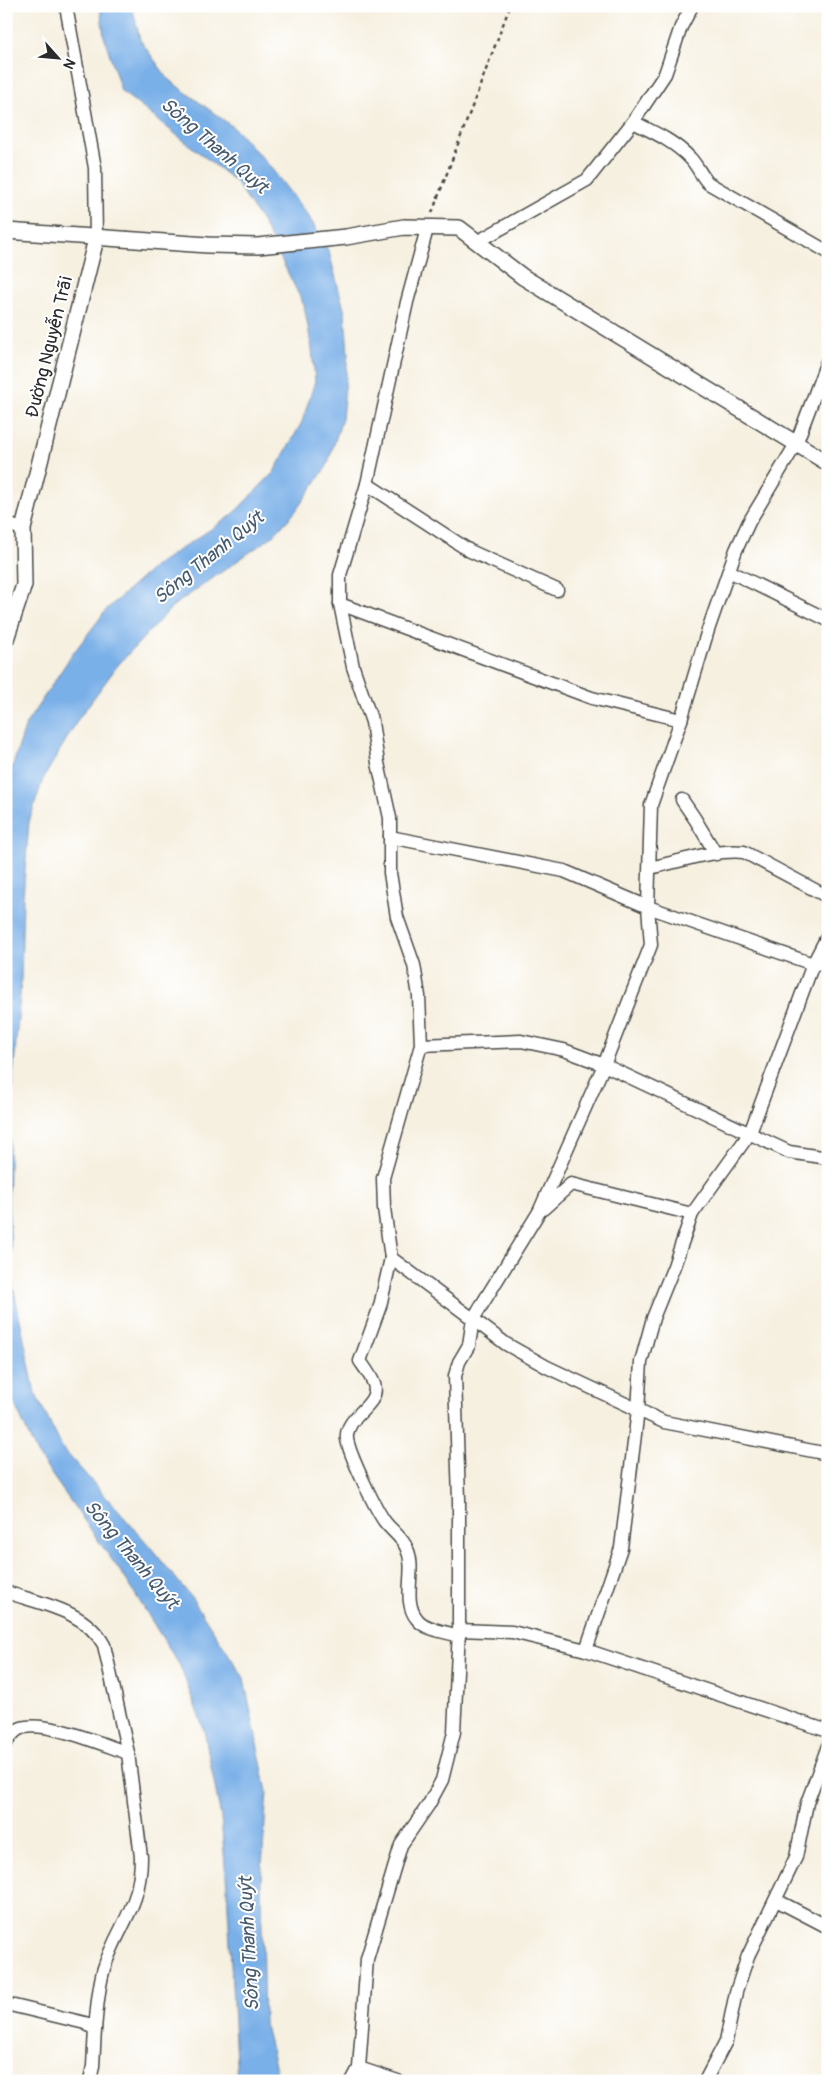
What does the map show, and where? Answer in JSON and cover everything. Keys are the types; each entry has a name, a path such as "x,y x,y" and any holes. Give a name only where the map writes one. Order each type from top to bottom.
{"street":[{"path":"66,6 95,168 96,239"},
{"path":"477,242 587,180 634,122 665,74 681,27 692,6"},
{"path":"634,122 676,146 691,159 698,173 708,183 828,252"},
{"path":"6,231 208,246 258,246 346,237 404,227 427,229 460,228 523,277 828,463"},
{"path":"427,229 407,302 368,484 340,576 340,604 353,667 372,722 378,763 390,818 390,873 397,917 414,965 419,996 421,1045 383,1178 384,1208 391,1258 380,1306 360,1360 375,1385 374,1393 370,1401 353,1419 347,1438 355,1464 384,1521 408,1550 412,1610 417,1619 423,1624 459,1633 512,1632 586,1650 828,1731"},
{"name":"Đường Nguyễn Trãi","path":"6,639 24,585 22,529 96,239"},
{"path":"352,2081 359,2068 367,1958 401,1845 429,1804 442,1780 454,1732 459,1633 459,1500 455,1376 459,1362 469,1345 473,1319 539,1212 604,1065 651,945 648,907 651,805 681,720 708,630 736,550 749,522 796,444 828,359"},
{"path":"368,484 470,551 557,590"},
{"path":"6,524 22,529"},
{"path":"729,571 828,620"},
{"path":"340,604 592,698 681,720"},
{"path":"682,800 716,854"},
{"path":"390,837 564,871 648,907 813,964 828,963"},
{"path":"650,868 734,850 744,852 828,897"},
{"path":"586,1650 621,1548 638,1410 641,1362 648,1336 692,1214 750,1133 813,964 828,935"},
{"path":"421,1045 521,1042 564,1050 604,1065 789,1152 828,1158"},
{"path":"539,1212 571,1184 692,1214"},
{"path":"391,1258 506,1344 539,1363 664,1422 828,1454"},
{"path":"6,1592 74,1615 88,1624 98,1634 104,1645 128,1753 141,1856 141,1873 132,1908 104,1969 90,2081"},
{"path":"6,1742 20,1728 34,1726 68,1732 128,1753"},
{"path":"705,2081 726,2041 736,1992 748,1956 796,1857 807,1803 828,1746"},
{"path":"776,1900 828,1927"},
{"path":"6,2004 85,2024 95,2029"},
{"path":"359,2068 398,2081"}],"path":[{"path":"427,229 510,6"}],"water":[{"name":"Sông Thanh Quýt","path":"100,6 132,6 140,40 169,80 233,127 268,164 309,217 329,252 345,313 348,354 342,419 327,466 295,512 273,536 173,606 118,665 79,718 43,779 29,822 23,897 21,983 11,1101 8,1200 13,1285 35,1393 63,1449 147,1543 192,1598 244,1678 267,1792 261,1881 264,2022 279,2081 237,2081 227,1888 221,1818 204,1730 180,1666 127,1581 37,1454 6,1385 6,787 26,724 71,656 107,609 156,565 231,516 274,472 302,422 315,381 312,349 304,305 263,223 235,181 121,91 104,36"}]}
